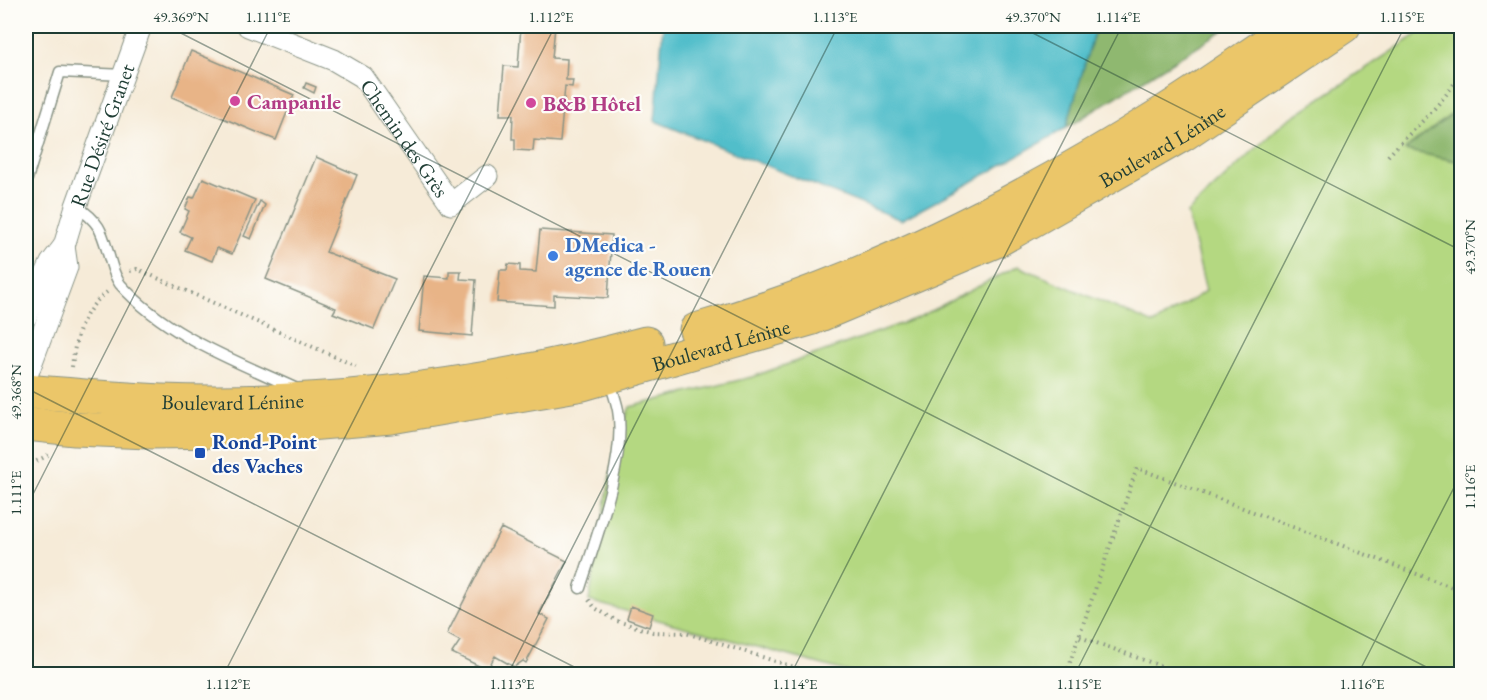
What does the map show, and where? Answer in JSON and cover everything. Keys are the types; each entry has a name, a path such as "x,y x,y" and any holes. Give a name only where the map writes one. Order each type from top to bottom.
{"main road":[{"name":"Boulevard Lénine","path":"26,391 163,401 317,398 428,388 605,354 700,328 810,292 914,249 1050,181 1161,114 1293,26"},
{"name":"Boulevard Lénine","path":"26,424 75,429 149,432 227,431 391,417 583,384 810,320 998,240 1184,134 1344,26"}],"street":[{"name":"Rue Désiré Granet","path":"26,317 51,263 64,246 76,206 141,26"},
{"name":"Chemin des Grès","path":"248,26 334,60 363,77 451,204 487,176"},
{"name":"Rue Désiré Granet","path":"26,378 67,267 64,246"}],"lane":[{"path":"26,182 60,72 124,75"},
{"path":"76,206 93,217 100,228 118,281 138,302 161,320 215,352 317,398"},
{"path":"580,588 613,478 619,443 618,412 609,377"}],"path":[{"path":"1388,156 1430,115 1461,72"},
{"path":"127,272 137,269 366,370"},
{"path":"71,373 81,324 98,299 111,289"},
{"path":"1066,675 1137,468 1461,591"},
{"path":"580,588 595,608 617,621 653,632 686,633 816,675"},
{"path":"1080,637 1183,675"}],"green space":[{"path":"1096,26 1230,26 1066,128"},
{"path":"1430,26 1461,26 1461,107 1406,149 1461,162 1461,674 856,674 589,601 616,441 630,407 752,377 917,318 1018,266 1154,324 1206,291 1187,213 1283,123"},
{"path":"1461,107 1461,162 1405,150"}],"water":[{"path":"663,26 1096,26 1066,128 901,220 655,121"}],"building":[{"path":"521,26 555,26 552,58 567,59 566,80 573,80 572,87 565,86 560,142 534,140 533,151 515,150 515,139 512,139 513,115 500,115 504,66 518,67"},
{"path":"191,51 294,95 276,140 172,97"},
{"path":"306,83 316,87 314,93 304,88"},
{"path":"316,157 357,175 326,252 395,279 374,329 333,313 336,308 266,279"},
{"path":"203,178 255,200 232,254 217,248 212,261 185,250 191,237 180,232 189,211 185,209 190,197 194,198"},
{"path":"260,201 265,205 251,239 244,236"},
{"path":"540,230 612,235 608,298 554,295 554,306 497,302 500,270 507,270 508,264 520,265 520,271 536,272"},
{"path":"449,271 461,271 460,279 476,280 472,336 419,331 424,276 449,278"},
{"path":"501,528 567,561 539,614 549,619 526,663 523,661 514,667 495,656 487,670 452,653 460,641 447,634"},
{"path":"631,606 653,614 649,627 627,619"}],"place":[{"name":"Campanile","path":"235,101"},
{"name":"B&B Hôtel","path":"531,103"},
{"name":"DMedica - agence de Rouen","path":"553,256"},
{"name":"Rond-Point des Vaches","path":"200,453"}]}
